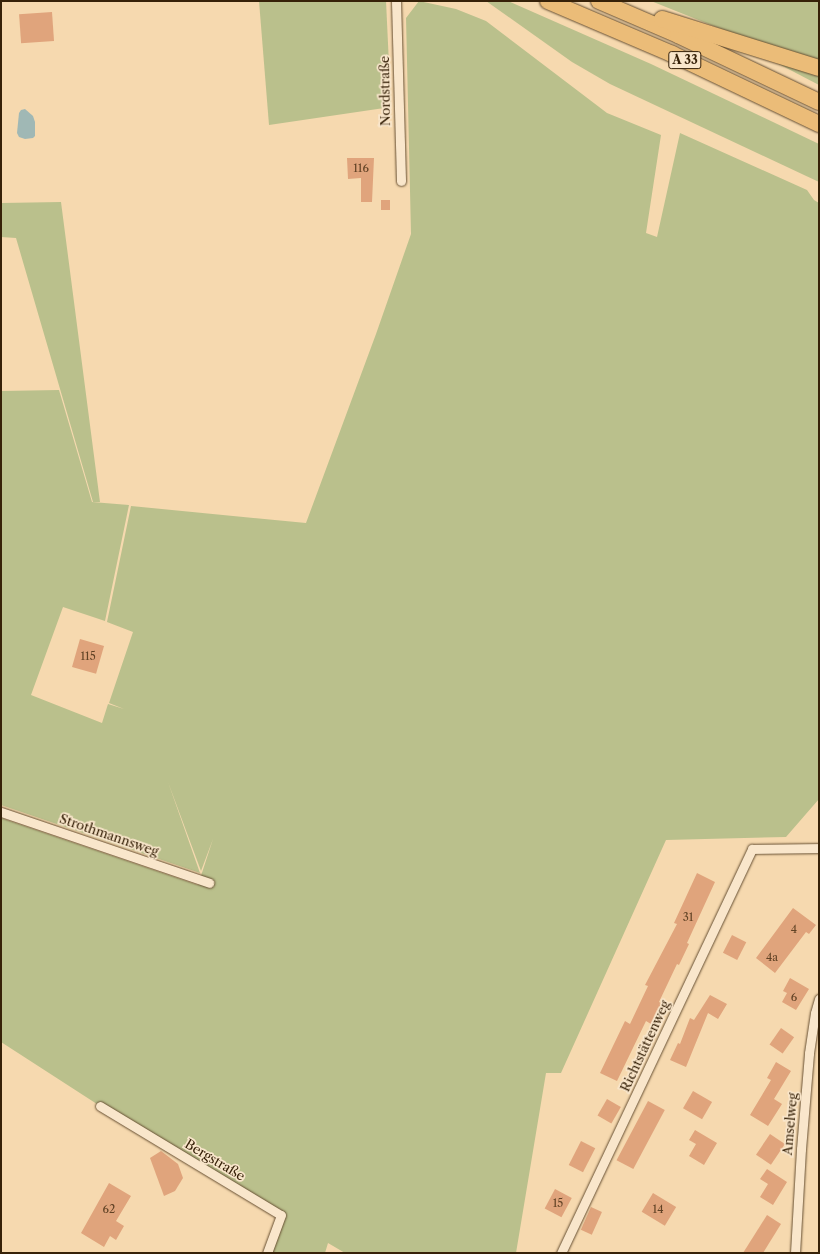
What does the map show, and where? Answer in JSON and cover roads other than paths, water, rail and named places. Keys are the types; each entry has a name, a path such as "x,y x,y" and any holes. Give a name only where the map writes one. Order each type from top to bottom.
{"highway":[{"name":"A 33","path":"548,1 672,54 819,124"},
{"name":"A 33","path":"598,1 678,35 819,102"},
{"path":"607,1 819,68"}],"street":[{"name":"Nordstraße","path":"396,1 400,181"},
{"name":"Strothmannsweg","path":"1,812 209,883"},
{"name":"Richtstättenweg","path":"561,1253 752,849 819,848"},
{"name":"Amselweg","path":"795,1253 801,1149 809,1053 815,1013 819,999"},
{"name":"Bergstraße","path":"100,1106 281,1215 267,1253"}],"water":[{"path":"25,109 33,116 35,122 35,136 33,138 25,139 19,137 17,133 19,113 21,110"}]}
